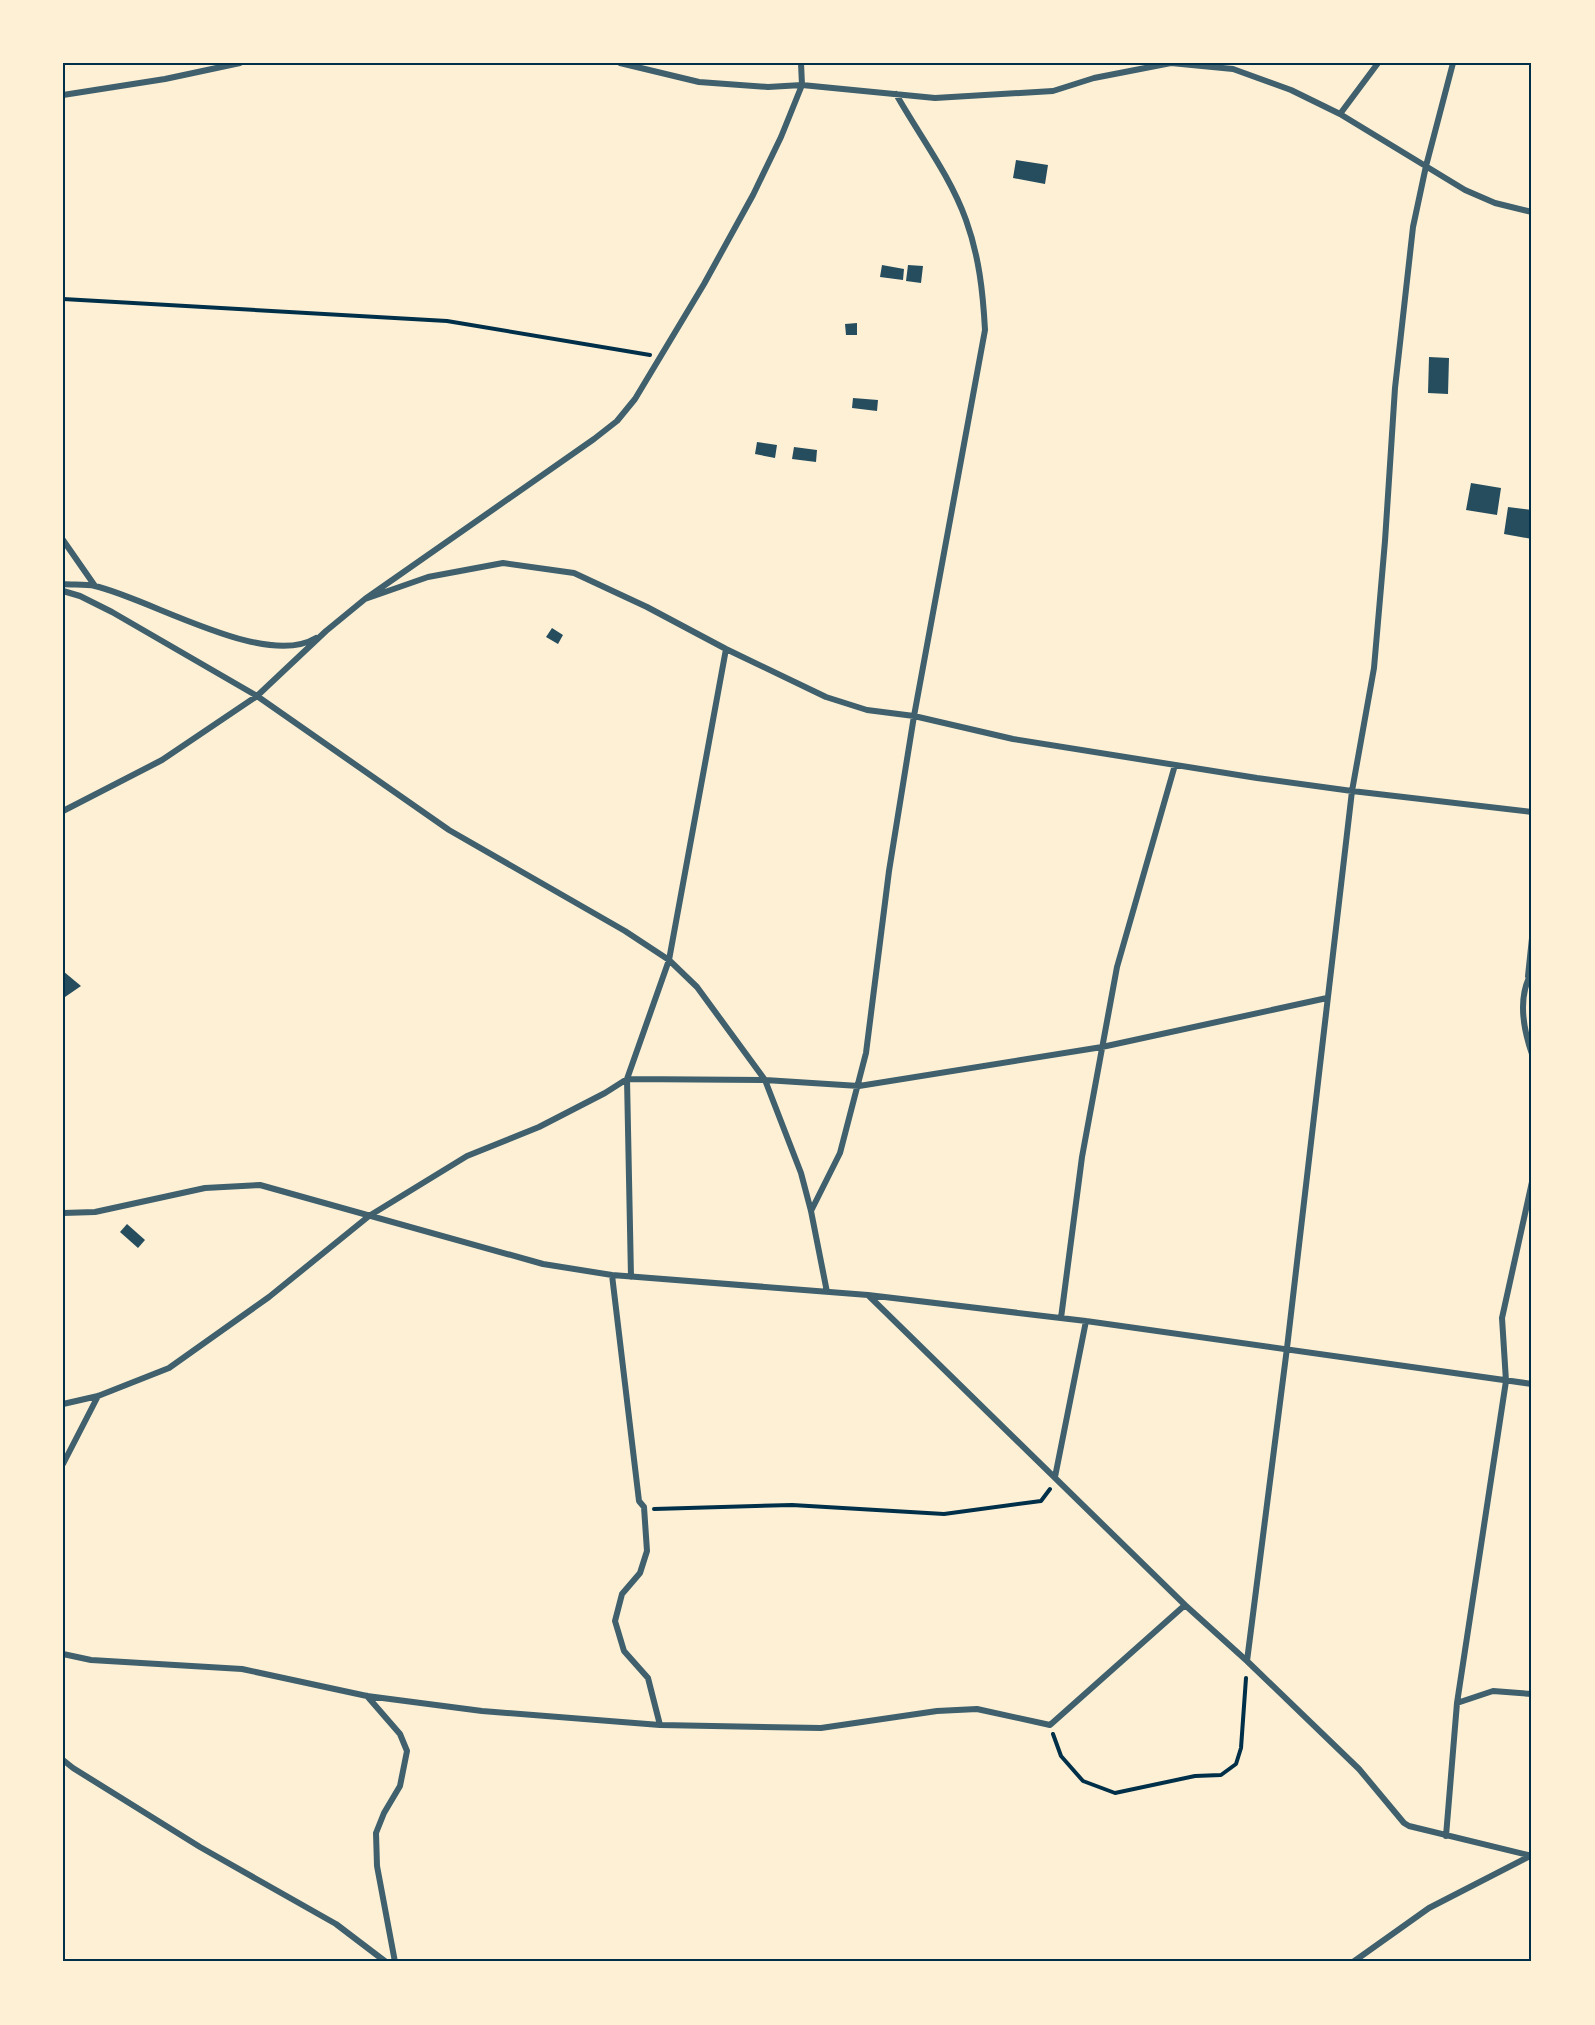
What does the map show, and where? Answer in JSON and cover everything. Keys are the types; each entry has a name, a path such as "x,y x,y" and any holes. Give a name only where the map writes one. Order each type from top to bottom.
{"street":[{"path":"63,95 165,79 240,63"},
{"path":"620,63 699,82 768,87 802,86 935,98 1053,91 1094,78 1171,63 1233,69 1291,90 1340,114 1465,190 1495,204 1532,212"},
{"path":"63,811 162,760 257,696 326,631 365,599 617,421 635,399 662,357 753,195 802,86 801,63"},
{"path":"1340,114 1378,63"},
{"path":"1247,1661 1287,1348 1352,791 1374,668 1395,388 1413,227 1426,166 1453,63"},
{"path":"811,1211 840,1153 866,1053 889,871 914,716 985,330 978,258 966,219 946,177 896,94"},
{"path":"63,540 95,586"},
{"path":"365,599 428,577 503,563 574,573 647,607 726,650 826,697 867,710 914,716 1013,739 1175,765 1352,791 1532,812"},
{"path":"63,584 95,586 226,634 272,646 296,646 307,643 326,631"},
{"path":"63,591 80,596 112,612 257,696 449,830 625,931 669,960 697,987 765,1080 801,1173 827,1292"},
{"path":"631,1277 627,1079 669,960 726,650"},
{"path":"1061,1318 1083,1157 1117,967 1175,765"},
{"path":"1532,938 1523,1007 1524,1031 1532,1054"},
{"path":"1528,979 1532,972"},
{"path":"63,1404 98,1396 169,1368 269,1297 369,1216 467,1156 539,1127 627,1079 765,1080 859,1086 1102,1047 1327,998"},
{"path":"1446,1836 1457,1703 1506,1381 1502,1318 1532,1182"},
{"path":"63,1212 95,1212 205,1188 260,1185 543,1264 612,1275 827,1292 1061,1318 1532,1384"},
{"path":"612,1275 639,1501 644,1507 647,1551 640,1573 622,1594 615,1621 624,1651 648,1678 660,1725"},
{"path":"868,1296 1185,1605 1359,1769 1404,1823 1446,1836 1531,1856"},
{"path":"1055,1477 1086,1322"},
{"path":"63,1464 98,1396"},
{"path":"63,1654 91,1660 242,1669 367,1695 482,1711 660,1725 821,1728 937,1711 977,1709 1050,1725 1185,1605"},
{"path":"1457,1703 1493,1691 1532,1694"},
{"path":"367,1695 400,1734 407,1750 400,1786 384,1813 376,1833 376,1866 394,1962"},
{"path":"63,1760 200,1847 336,1924 386,1962"},
{"path":"1353,1962 1429,1908 1531,1856"}],"path":[{"path":"63,298 447,321 662,357"},
{"path":"644,1507 651,1509 792,1505 944,1514 1041,1501 1048,1494 1055,1477"},
{"path":"1050,1725 1061,1756 1083,1781 1103,1790 1114,1793 1195,1776 1221,1775 1236,1764 1241,1748 1247,1661"}],"building":[{"path":"1016,160 1048,165 1045,184 1013,178"},
{"path":"882,265 904,269 903,280 880,277"},
{"path":"908,265 923,266 921,283 906,281"},
{"path":"857,323 857,335 846,335 845,324"},
{"path":"1429,357 1449,358 1448,394 1428,393"},
{"path":"853,398 878,400 877,411 852,408"},
{"path":"757,442 777,445 775,458 755,454"},
{"path":"794,447 817,450 816,462 792,459"},
{"path":"1471,483 1501,488 1497,515 1466,510"},
{"path":"1508,507 1532,510 1532,539 1504,534"},
{"path":"552,628 563,635 558,644 546,637"},
{"path":"63,971 81,986 65,997 63,994"},
{"path":"127,1224 145,1240 138,1248 120,1232"}]}
